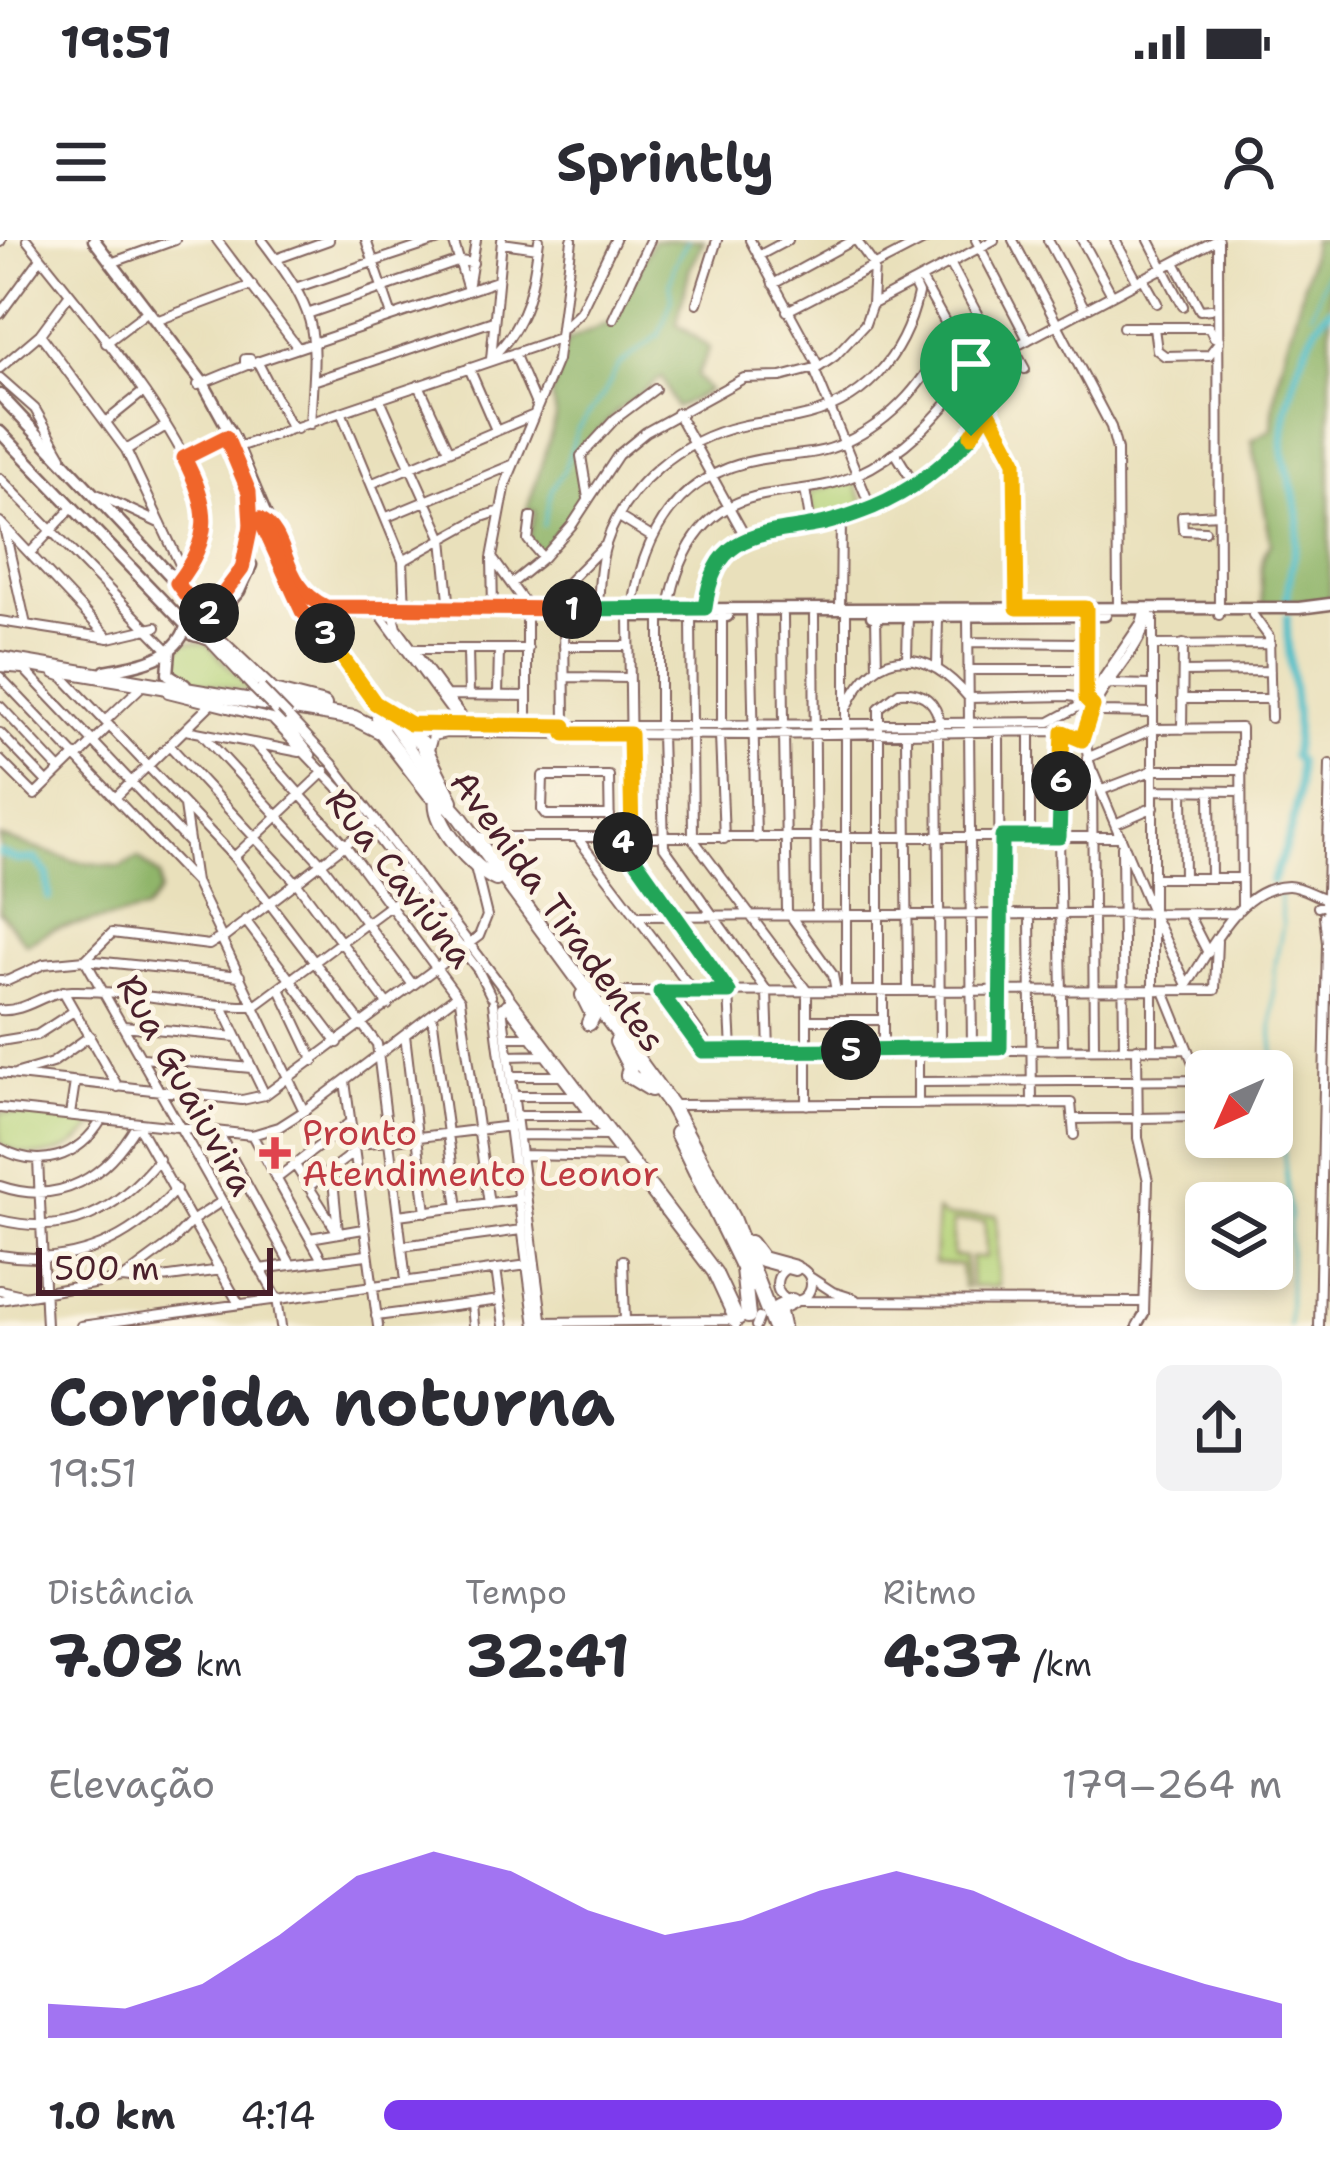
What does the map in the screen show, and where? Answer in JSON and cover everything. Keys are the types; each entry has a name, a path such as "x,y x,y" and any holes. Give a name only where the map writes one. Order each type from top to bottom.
{"highway":[{"path":"219,641 273,692 339,709"},
{"path":"0,660 355,718 377,712"},
{"path":"0,660 377,712 412,732 459,816"},
{"path":"377,712 436,807 483,861"},
{"path":"436,807 443,798 459,816"},
{"name":"Avenida Tiradentes","path":"459,816 483,861 561,965 587,996 593,995"},
{"name":"Avenida Tiradentes","path":"483,861 593,995 674,1115 734,1232 755,1322"},
{"path":"589,1023 593,995"},
{"name":"Avenida Tiradentes","path":"593,995 629,1067 628,1076 651,1089 674,1115"},
{"path":"674,1115 704,1154 754,1251 766,1261 802,1272"},
{"path":"674,1115 733,1244 747,1286 738,1298 755,1322 792,1301"}],"main road":[{"name":"Avenida Tiradentes","path":"91,240 175,345 238,446 302,611 459,816"},
{"name":"Avenida Tiradentes","path":"91,240 200,384 249,492 255,522 269,530 300,592 377,712"},
{"path":"0,395 181,578 205,621"},
{"path":"0,432 189,633"},
{"path":"226,437 238,446"},
{"path":"251,554 255,522"},
{"path":"105,671 147,662 170,651 205,621 239,591 257,536 269,530"},
{"path":"300,592 324,610 321,621"},
{"path":"318,604 390,613 624,612"},
{"path":"671,612 691,616 1149,613 1330,607"},
{"path":"1219,611 1253,615 1330,607"},
{"path":"538,609 671,612 705,608 783,616 1017,612"},
{"path":"1086,612 1118,608 1149,613"},
{"path":"302,611 321,621 390,613 501,612"},
{"path":"189,633 192,616 205,621"},
{"path":"170,651 168,674 184,685"},
{"path":"377,712 410,724 463,727"}],"street":[{"path":"27,240 143,392 184,458 205,513 201,547 181,578"},
{"path":"112,263 175,240"},
{"path":"218,240 298,348"},
{"path":"262,240 298,288 310,313 316,341 310,424"},
{"path":"277,259 302,244 329,240"},
{"path":"366,240 392,316"},
{"path":"298,288 439,240"},
{"path":"453,240 468,290"},
{"path":"468,290 476,240"},
{"path":"238,446 562,333 580,312 616,240"},
{"path":"613,319 650,240"},
{"path":"697,303 716,240"},
{"path":"749,240 816,368 871,508"},
{"path":"758,256 788,240"},
{"path":"512,584 572,525 618,455 677,413 744,378 781,377 816,368 856,338 872,304 874,265 855,240 773,284"},
{"path":"787,311 900,246 924,240"},
{"path":"872,304 978,244 994,240"},
{"path":"1013,240 1111,427 1118,608"},
{"path":"1048,240 1085,308"},
{"path":"1082,240 1112,295"},
{"path":"1115,240 1156,303"},
{"path":"1149,240 1183,306"},
{"path":"1183,240 1190,254"},
{"path":"769,1050 767,991 667,853 662,839 661,729 671,612 677,567 699,530 751,497 857,475 896,454 929,427 972,371 1217,240 1219,611"},
{"path":"502,241 539,244 526,314 491,359 502,241"},
{"path":"501,612 498,572 492,558 500,511 512,465 557,359 575,241"},
{"path":"978,244 1028,340"},
{"path":"0,314 41,258"},
{"path":"310,313 460,261 473,263"},
{"path":"1175,262 1200,310 1211,309"},
{"path":"950,263 999,355"},
{"path":"200,384 497,281"},
{"path":"917,281 951,332 1015,461 1017,612"},
{"path":"106,343 151,320 252,286"},
{"path":"527,726 528,649 538,609 604,547 647,478 694,443 738,427 830,408 859,392 895,356 922,292"},
{"path":"0,368 40,334 69,295"},
{"path":"313,381 493,321"},
{"path":"1123,327 1209,327 1219,340"},
{"path":"1154,328 1157,350 1165,356 1209,356 1219,340"},
{"path":"621,839 630,730 624,612 650,536 669,511 712,476 762,459 811,453 871,430 913,394 951,332"},
{"path":"40,334 126,450 162,524 181,578"},
{"path":"1013,347 1025,369"},
{"path":"514,353 537,411"},
{"path":"252,364 290,428"},
{"path":"470,368 496,430"},
{"path":"0,378 35,409 68,468"},
{"path":"419,385 449,450"},
{"path":"588,498 581,456 616,419 655,389"},
{"path":"107,421 143,392"},
{"path":"380,399 443,539 450,610"},
{"path":"705,608 718,563 746,538 842,518 915,485 966,442 988,410"},
{"path":"373,483 537,411"},
{"path":"342,413 403,561 390,613 463,727"},
{"path":"677,413 746,538"},
{"path":"126,450 166,426"},
{"path":"184,458 226,437"},
{"path":"896,454 915,485"},
{"path":"387,517 512,465"},
{"path":"0,478 170,651"},
{"path":"86,487 162,524"},
{"path":"805,489 812,526"},
{"path":"30,553 72,508"},
{"path":"403,561 500,511"},
{"path":"1205,531 1183,530 1182,516 1220,514"},
{"path":"531,517 528,541 543,558"},
{"path":"619,517 650,536"},
{"path":"841,991 846,976 846,709 850,690 842,518"},
{"path":"2,525 95,632"},
{"path":"2,525 26,625"},
{"path":"598,609 604,547"},
{"path":"498,572 538,609 564,646 565,730"},
{"path":"158,642 156,626 167,608"},
{"path":"907,660 908,612"},
{"path":"1086,612 1087,698 1080,739 1183,988"},
{"path":"390,613 431,679 447,695 463,727"},
{"path":"1149,613 1153,914 1159,992 1154,1048"},
{"path":"1087,698 1149,613"},
{"path":"743,614 756,838"},
{"path":"1253,615 1270,644 1271,718"},
{"path":"691,616 693,839 807,991 807,1105"},
{"path":"722,616 724,838"},
{"path":"783,616 788,915 841,991"},
{"path":"814,616 816,915"},
{"path":"876,616 877,668"},
{"path":"937,666 938,616"},
{"path":"968,616 965,686 969,698 972,1049"},
{"path":"0,621 95,632 109,638 156,626"},
{"path":"205,621 315,763"},
{"path":"189,633 208,641 332,763 424,899 466,946"},
{"path":"1147,638 1183,644 1270,644"},
{"path":"968,729 1030,733 1055,728 1108,683 1147,638"},
{"path":"968,643 1087,643"},
{"path":"1182,729 1183,644"},
{"path":"564,646 629,646"},
{"path":"498,695 499,648"},
{"path":"412,649 528,649"},
{"path":"468,649 469,694"},
{"path":"0,660 59,674 235,857 377,1044 406,1280"},
{"path":"850,690 877,668 907,660 937,666 965,686"},
{"path":"24,669 190,844"},
{"path":"968,670 1087,670"},
{"path":"1183,672 1270,671"},
{"path":"0,676 195,882"},
{"path":"564,677 629,678"},
{"path":"1108,683 1152,685"},
{"path":"0,760 34,795 93,742 145,684 268,716 290,746"},
{"path":"883,1049 877,729 884,702 910,691 932,702 939,730 940,1049"},
{"path":"447,695 527,696"},
{"path":"969,698 1087,698 1102,712 1152,713"},
{"path":"1182,699 1271,699"},
{"path":"116,797 211,704"},
{"path":"0,706 60,770"},
{"path":"412,732 424,735 463,727 527,726 565,730"},
{"path":"1055,728 1063,1049"},
{"path":"432,761 430,742 441,733 1055,728 1080,739"},
{"path":"1086,754 1153,729 1241,728 1240,910"},
{"path":"184,729 290,746 315,763 443,909 501,999 712,1269 726,1297 755,1322"},
{"path":"877,729 939,730"},
{"path":"290,746 294,731"},
{"path":"0,733 47,782"},
{"path":"907,733 908,991"},
{"path":"999,733 1000,1048"},
{"path":"1030,733 1030,837"},
{"path":"202,734 322,862 413,986"},
{"name":"Rua Caviúna","path":"255,744 345,844 457,995 489,1204"},
{"path":"169,745 296,882 388,1005"},
{"path":"235,857 332,763"},
{"path":"1319,1326 1325,1276 1328,1039 1328,938 1322,907 1327,887 1330,764"},
{"path":"1091,802 1154,770 1242,770"},
{"path":"1092,771 1094,1049"},
{"path":"610,815 546,815 542,810 543,776 609,776 610,815 621,839 729,992 732,1051"},
{"path":"1154,790 1240,791"},
{"path":"1183,791 1184,878"},
{"path":"1210,791 1211,878"},
{"path":"184,805 195,882 304,1111"},
{"path":"1115,824 1154,807"},
{"path":"188,831 203,824"},
{"path":"85,960 112,933 209,944 373,824"},
{"path":"578,838 694,992"},
{"path":"0,1073 242,1100 265,1095 478,936 487,916 483,861 578,838 1121,839"},
{"path":"1121,839 1124,1048"},
{"path":"1142,887 1184,878 1241,878"},
{"path":"0,1010 22,1009 44,995 63,991 255,1006 416,886"},
{"path":"1183,988 1250,898 1285,886 1322,907"},
{"path":"424,899 438,912 443,909"},
{"path":"638,916 1122,916 1240,910"},
{"path":"1188,914 1208,953"},
{"path":"1030,915 1032,1104"},
{"path":"245,920 338,1043"},
{"path":"593,995 1215,990 1217,941"},
{"path":"1154,945 1166,942"},
{"path":"0,980 52,962 85,960 240,976"},
{"name":"Rua Guaiuvira","path":"85,960 277,1298"},
{"path":"835,979 846,976"},
{"path":"280,989 314,1060"},
{"path":"63,991 118,1087"},
{"path":"665,992 707,1051 1187,1049 1159,992"},
{"path":"0,1108 252,1135 279,1127 304,1111 457,995"},
{"path":"501,999 500,1025 521,1155 521,1230 531,1264"},
{"path":"501,999 738,1298"},
{"path":"222,1006 265,1095"},
{"path":"0,1040 38,1035 74,1011"},
{"path":"432,1015 458,1208"},
{"path":"807,1020 883,1020"},
{"path":"122,1025 236,1037"},
{"path":"500,1025 514,1096 539,1324 755,1322"},
{"path":"12,1075 52,1063 90,1036"},
{"path":"405,1036 426,1212"},
{"path":"506,1037 532,1037"},
{"path":"1137,1048 1136,1119 1148,1181 1144,1302 1137,1326"},
{"path":"918,1050 918,1104"},
{"path":"508,1056 547,1055"},
{"path":"141,1058 251,1068"},
{"path":"52,1063 56,1080"},
{"path":"511,1076 562,1076"},
{"path":"919,1082 1185,1080"},
{"path":"345,1081 377,1321 500,1300"},
{"path":"70,1115 75,1082"},
{"path":"965,1082 965,1104"},
{"path":"514,1096 577,1096"},
{"path":"674,1115 807,1105 1071,1103 1074,1135"},
{"path":"308,1187 352,1149 592,1116"},
{"path":"1073,1119 1185,1117"},
{"path":"0,1148 38,1160 59,1157 77,1148 101,1119"},
{"path":"276,1179 349,1123"},
{"path":"137,1124 239,1304"},
{"path":"0,1186 39,1193 68,1189 93,1178 118,1154 137,1124"},
{"path":"515,1125 607,1136"},
{"path":"218,1132 291,1264"},
{"path":"252,1135 322,1260"},
{"path":"521,1155 622,1157"},
{"path":"0,1220 39,1228 74,1222 129,1192 159,1159"},
{"path":"38,1160 46,1326"},
{"path":"295,1165 338,1234"},
{"path":"332,1169 338,1234"},
{"path":"0,1255 40,1261 85,1253 115,1241 157,1211 176,1190"},
{"path":"398,1215 522,1199"},
{"path":"122,1279 221,1202"},
{"path":"310,1238 362,1229"},
{"path":"402,1246 521,1230"},
{"path":"260,1269 366,1255"},
{"path":"623,1260 625,1321"},
{"path":"81,1326 158,1321 277,1298 531,1264"},
{"path":"496,1269 504,1326"},
{"path":"0,1300 122,1279 221,1270"},
{"path":"868,1303 833,1292 802,1272 783,1272 771,1300 868,1303 1144,1302"},
{"path":"792,1301 809,1292 802,1272"},
{"path":"778,1283 792,1301"},
{"path":"0,1290 24,1296"},
{"path":"277,1298 281,1326"},
{"path":"472,1305 474,1326"},
{"path":"437,1310 441,1326"},
{"path":"407,1313 410,1326"}],"green space":[{"path":"653,240 704,240 690,267 677,324 710,348 697,376 709,391 676,408 662,377 617,411 578,453 584,495 540,554 529,539 535,511 527,510 556,418 551,396 567,341 613,321"},
{"path":"1313,240 1330,240 1330,599 1263,606 1262,564 1271,543 1252,440 1272,429 1278,381"},
{"path":"853,479 865,506 815,520 810,492"},
{"path":"196,642 207,644 253,692 171,673 173,652"},
{"path":"0,837 75,861 121,867 138,857 160,876 160,892 145,911 53,929 26,944 0,912"},
{"path":"0,1112 95,1124 63,1150 26,1154 0,1143"},
{"path":"937,1211 945,1217 997,1215 998,1287 971,1287 971,1258 986,1257 985,1221 953,1222 953,1256 965,1257 967,1288 963,1288 961,1265 934,1264"}],"waterway":[{"path":"543,526 552,489 564,470 577,430 618,366 659,335 672,299 675,263 688,240"},
{"path":"1312,313 1330,264"},
{"path":"1287,604 1298,521 1283,449 1285,416 1303,354 1330,309"},
{"path":"1272,881 1289,837 1298,792 1287,617"},
{"path":"0,853 17,860 35,859 47,874 49,897"},
{"path":"1279,892 1283,925 1274,969 1272,1035 1290,1215 1289,1326"}],"tunnel":[{"path":"755,1313 771,1297"}],"place":[{"name":"Pronto Atendimento Leonor","path":"275,1153"}],"route":[{"path":"971,436 925,478 879,504 812,526 764,531 746,538 712,572 705,608 337,610 300,592 272,528 263,519 260,519 255,520 251,526 242,569 212,611 200,614 177,583 194,561 205,531 201,498 184,458 226,437 249,492 251,526 260,519 302,611 318,623 386,711 421,727 565,726 565,734 630,734 632,839 621,839 729,992 660,992 703,1051 1000,1048 1002,837 1059,837 1063,732 1082,740 1093,706 1086,699 1086,608 1017,608 1015,461 988,410 971,436"}]}
